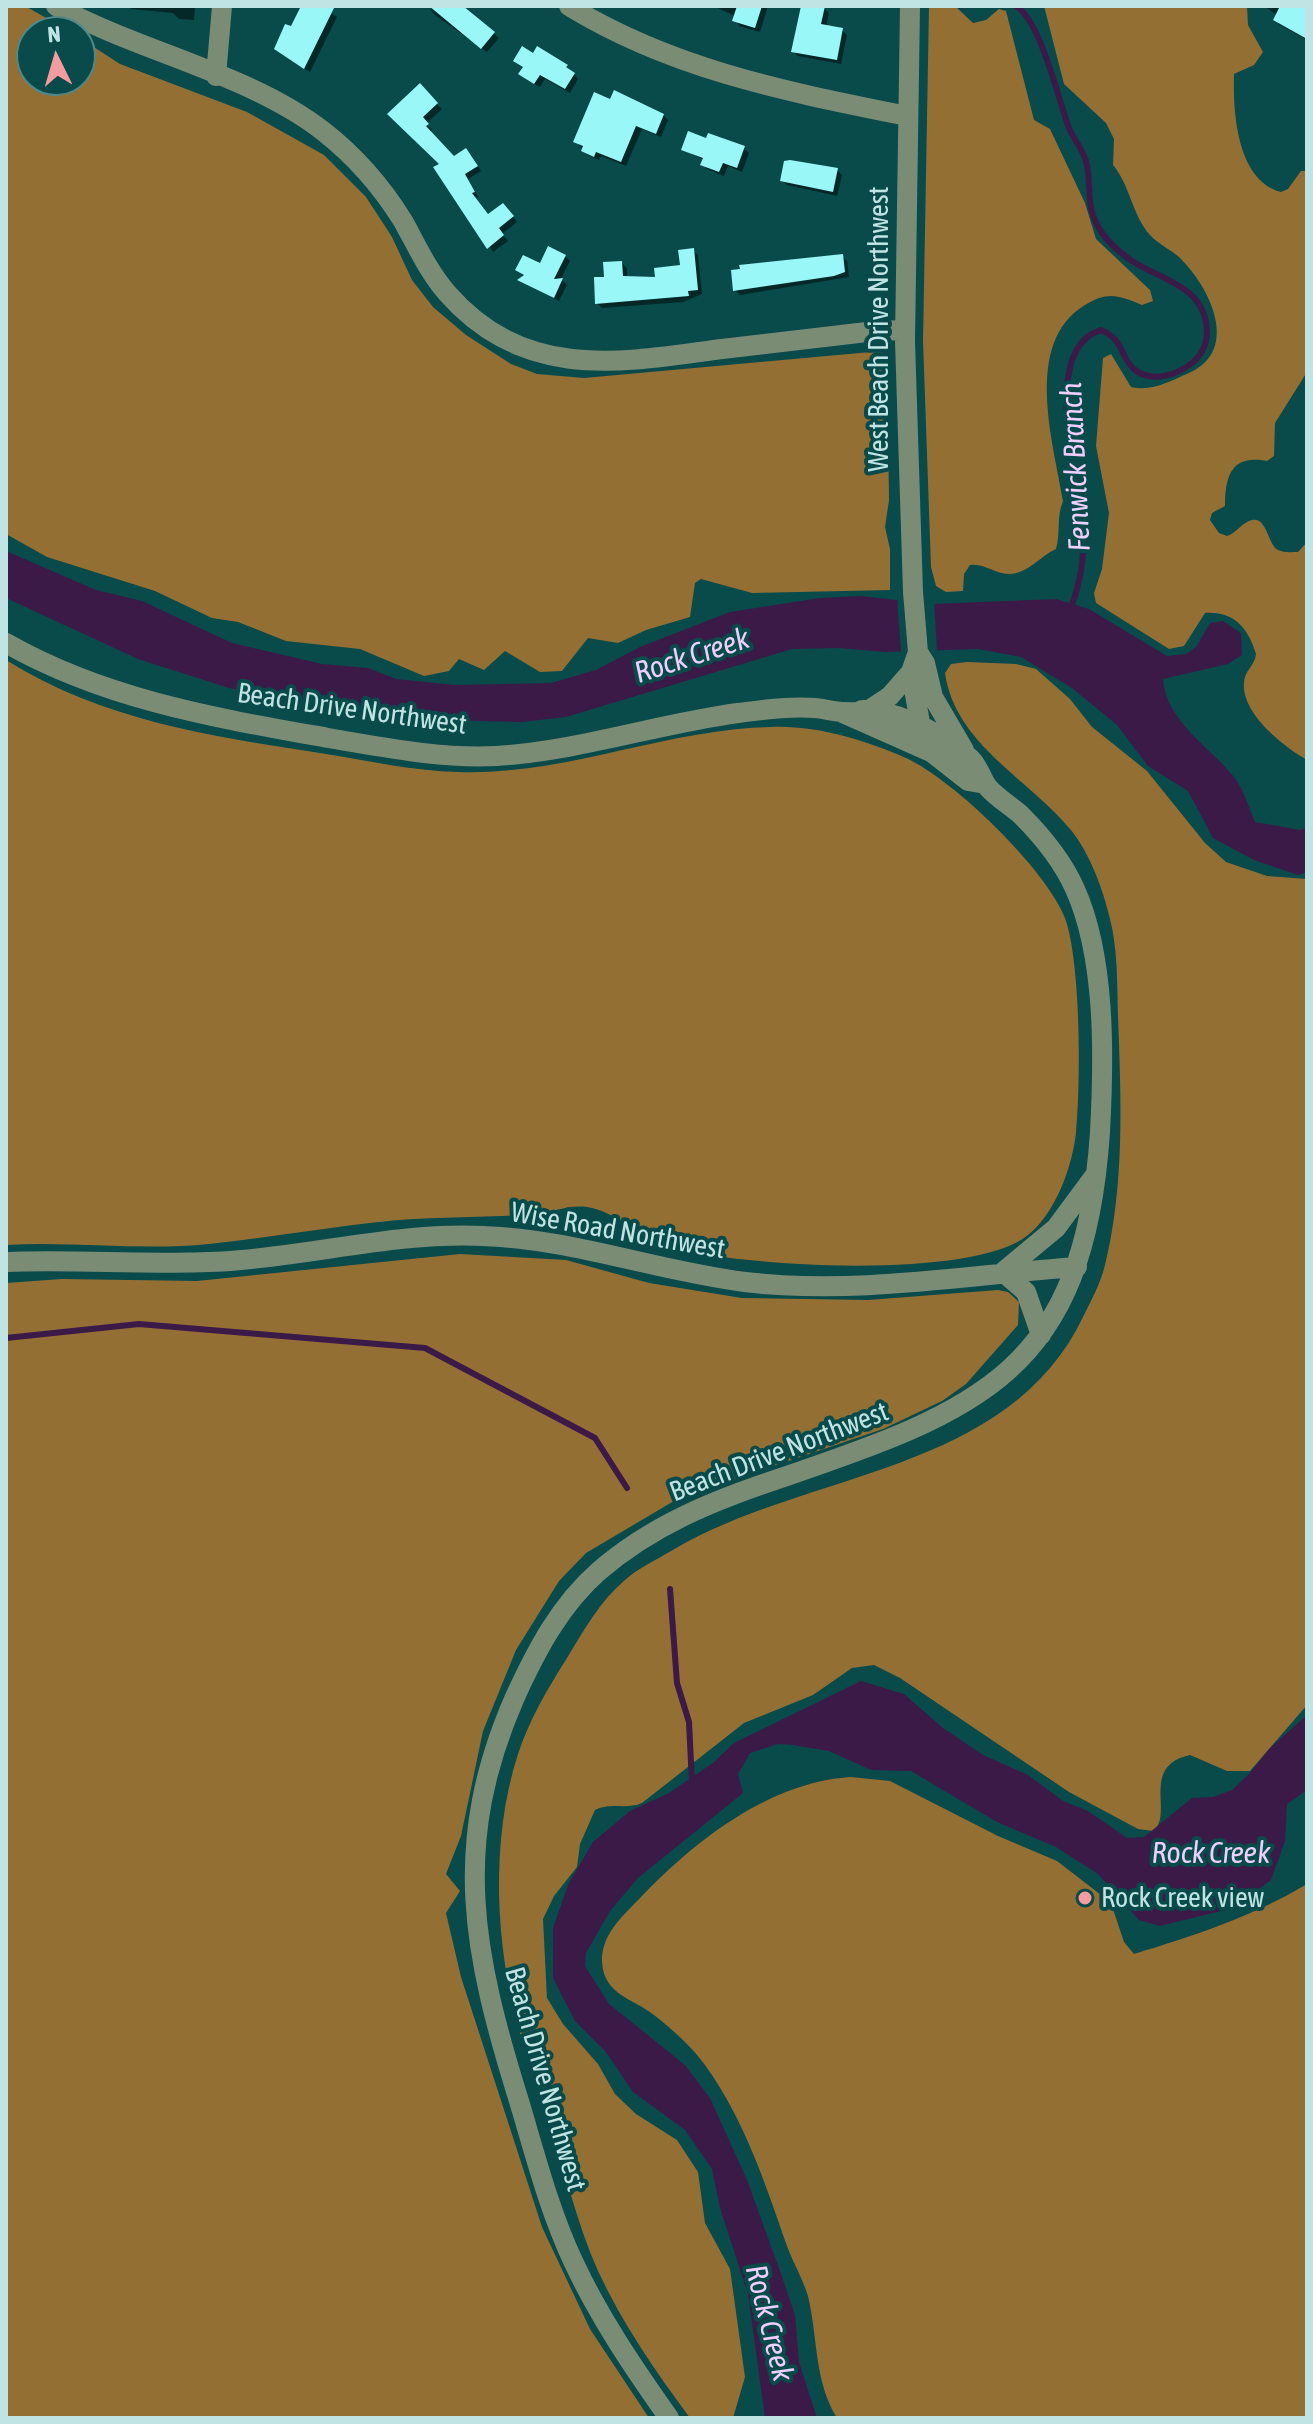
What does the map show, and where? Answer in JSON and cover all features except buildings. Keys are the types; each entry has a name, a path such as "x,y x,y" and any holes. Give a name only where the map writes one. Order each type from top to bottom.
{"street":[{"path":"56,6 122,39 285,106 339,144 387,197 422,259 454,301 494,334 525,349 555,358 607,362 884,330 905,331"},
{"path":"216,76 222,6"},
{"path":"569,6 616,33 709,71 907,116"},
{"name":"West Beach Drive Northwest","path":"910,6 905,331 914,662 919,728 931,752"},
{"name":"Beach Drive Northwest","path":"6,643 73,677 141,700 253,725 419,753 491,757 544,751 740,713 794,708 843,713 869,710 890,714 966,754 980,768 986,784 1027,821 1050,848 1074,886 1090,932 1099,1002 1102,1072 1097,1174 1090,1222 1077,1267 1068,1292 1041,1335 1014,1366 978,1397 930,1423 882,1444 707,1503 650,1532 595,1574 541,1639 502,1728 483,1799 474,1853 475,1920 488,2002 571,2256 616,2342 669,2418"},
{"path":"869,710 890,696 914,662"},
{"name":"West Beach Drive Northwest","path":"914,662 925,663 933,697 966,754"},
{"path":"894,735 919,728 926,720 933,697"},
{"name":"Beach Drive Northwest","path":"843,713 931,752 968,781 986,784"},
{"path":"1041,1335 1026,1292 1003,1272 1056,1228 1097,1174"},
{"name":"Wise Road Northwest","path":"6,1262 231,1261 398,1239 472,1235 569,1244 697,1275 784,1285 860,1286 1077,1267"}],"shaded area":[{"path":"6,6 25,6 43,16 16,16 16,96 96,96 96,48 120,64 247,112 324,155 366,197 392,237 412,280 433,307 466,335 511,364 537,374 584,378 882,351 887,358 889,500 885,527 890,549 890,590 752,593 701,579 695,583 690,617 646,630 618,643 588,638 562,671 540,672 505,651 484,670 459,659 449,671 424,676 360,649 286,641 238,622 212,618 155,591 47,557 6,534"},
{"path":"929,6 955,6 973,23 986,20 999,9 1006,11 1034,120 1050,129 1085,203 1096,239 1150,290 1153,301 1142,305 1107,296 1093,301 1066,322 1054,344 1048,369 1047,396 1063,501 1056,549 1016,573 1004,574 970,565 964,574 963,591 946,592 936,586 931,567 923,341"},
{"path":"1044,6 1247,6 1248,25 1263,52 1254,65 1234,74 1237,124 1246,159 1266,185 1281,192 1288,189 1301,171 1307,171 1307,372 1275,423 1274,456 1267,461 1246,461 1233,469 1227,485 1225,506 1212,513 1210,520 1219,533 1227,536 1249,521 1260,521 1274,547 1283,552 1298,552 1307,542 1307,760 1274,736 1254,714 1244,689 1245,677 1256,654 1249,636 1232,618 1205,613 1184,646 1169,649 1096,603 1094,593 1102,569 1109,513 1096,446 1103,358 1111,354 1131,387 1154,387 1205,363 1214,349 1217,334 1215,318 1201,285 1179,257 1150,235 1139,218 1113,165 1114,139 1106,123 1064,84"},
{"path":"6,660 80,697 157,723 238,740 423,770 498,771 537,767 692,735 771,727 805,728 840,735 906,758 948,785 996,828 1039,875 1065,918 1077,993 1079,1085 1074,1146 1054,1202 1028,1235 999,1250 958,1259 908,1264 797,1264 700,1253 667,1246 597,1209 580,1206 533,1215 398,1220 184,1246 6,1245"},
{"path":"951,664 1016,664 1036,669 1070,699 1092,727 1147,771 1205,843 1226,862 1267,876 1307,879 1307,1705 1250,1771 1227,1771 1190,1755 1175,1761 1166,1769 1162,1780 1161,1814 1159,1824 1153,1831 1138,1829 1069,1792 900,1678 874,1665 852,1668 813,1695 744,1723 642,1803 595,1810 580,1844 577,1867 554,1896 543,1919 547,1998 563,2024 598,2064 615,2094 636,2114 677,2140 698,2172 705,2223 730,2269 745,2377 733,2418 690,2418 652,2365 598,2271 520,2033 505,1965 501,1930 499,1894 503,1822 518,1754 533,1717 593,1616 625,1580 671,1551 724,1524 900,1463 956,1439 1007,1408 1050,1368 1084,1315 1099,1284 1111,1234 1119,1173 1120,1079 1113,931 1100,884 1078,839 1054,811 996,759 963,720 952,698 945,673"},
{"path":"460,1254 566,1260 649,1283 742,1298 868,1300 998,1290 1008,1292 1019,1302 1018,1325 966,1384 942,1401 883,1429 679,1498 586,1553 559,1581 516,1650 483,1731 461,1836 446,1874 460,1891 446,1913 461,1977 542,2227 590,2329 649,2418 6,2418 6,1283 62,1279 197,1281"},
{"path":"851,1777 890,1781 998,1836 1057,1861 1105,1898 1114,1912 1124,1942 1134,1954 1245,1915 1307,1884 1307,2418 837,2418 820,2374 806,2290 753,2153 732,2108 705,2065 675,2032 614,1989 604,1973 602,1962 605,1943 620,1919 662,1876 710,1836 763,1802 791,1790 821,1781"}],"water":[{"name":"Rock Creek","path":"6,551 96,590 142,601 232,643 322,664 368,668 396,679 455,685 551,683 596,670 640,647 730,612 820,598 860,596 933,604 1056,599 1089,609 1167,656 1186,654 1196,647 1210,623 1223,621 1241,633 1242,655 1228,664 1163,679 1166,694 1180,720 1234,777 1255,822 1300,830 1307,828 1307,872 1298,875 1254,860 1213,838 1188,791 1148,766 1117,725 1072,688 1021,657 978,649 885,652 839,648 792,649 566,717 522,722 379,716 229,688 138,659 6,598"},
{"name":"Rock Creek","path":"861,1681 904,1694 943,1728 983,1755 1028,1775 1063,1801 1088,1811 1127,1838 1144,1837 1192,1798 1213,1797 1232,1790 1269,1749 1307,1715 1307,1790 1287,1804 1285,1841 1271,1880 1233,1908 1160,1926 1139,1920 1098,1874 1056,1847 997,1822 911,1771 871,1770 829,1751 793,1745 778,1744 750,1753 738,1774 743,1793 638,1878 610,1911 586,1953 585,1966 609,2004 685,2065 710,2098 747,2180 795,2315 799,2362 817,2418 765,2418 748,2294 720,2208 712,2169 685,2130 633,2092 606,2052 575,2021 553,1978 553,1928 568,1885 593,1842 630,1811 669,1793 713,1763 734,1743"}],"pier":[{"path":"897,596 934,600 937,651 901,653"}],"waterway":[{"name":"Fenwick Branch","path":"1016,6 1025,14 1041,44 1069,128 1086,161 1091,209 1099,229 1114,247 1132,261 1191,294 1199,304 1207,331 1205,345 1196,360 1164,376 1149,376 1135,370 1114,339 1101,330 1081,343 1070,365 1068,428 1083,549 1079,580 1070,610"},
{"path":"6,1338 139,1324 425,1348 595,1438 627,1488"},
{"path":"670,1589 677,1683 689,1722 692,1783"}],"place":[{"name":"Rock Creek view","path":"1085,1898"}]}
